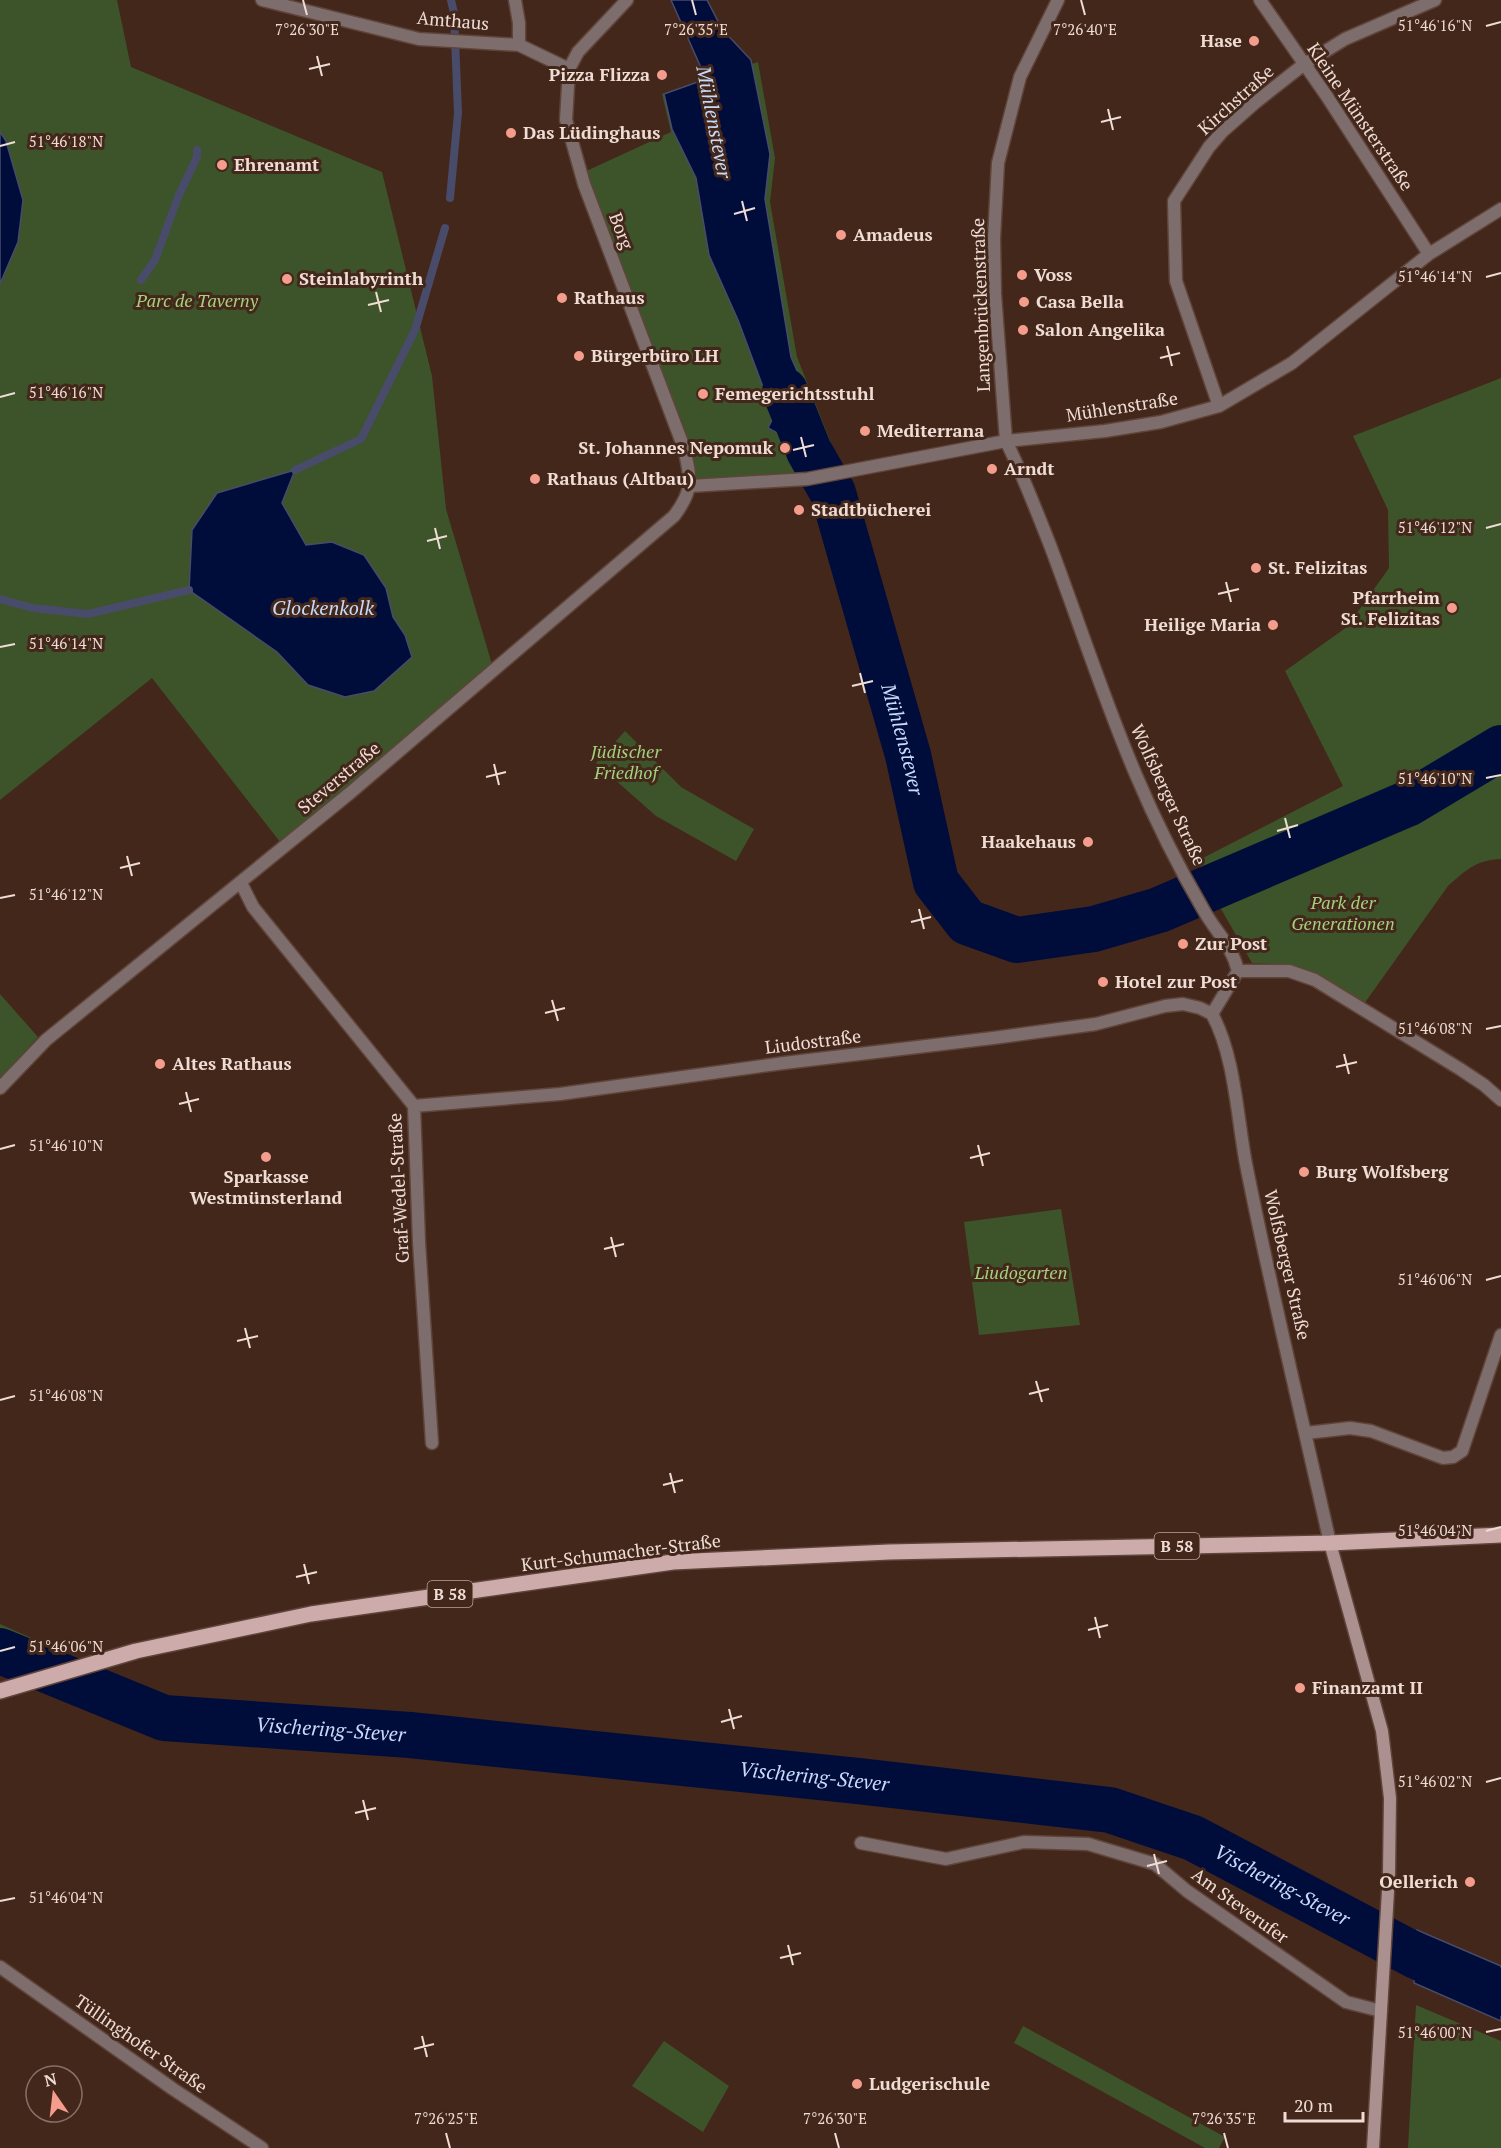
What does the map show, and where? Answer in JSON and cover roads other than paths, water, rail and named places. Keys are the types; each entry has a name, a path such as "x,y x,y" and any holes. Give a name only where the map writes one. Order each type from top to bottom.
{"main road":[{"name":"B 58","path":"1330,1543 1501,1535"},
{"name":"Kurt-Schumacher-Straße","path":"0,1691 136,1651 312,1614 673,1562 889,1552 1330,1543"},
{"name":"Wolfsberger Straße","path":"1330,1543 1382,1731 1390,1798 1388,1899 1373,2148"}],"street":[{"name":"Amthaus","path":"262,0 419,39 519,45 569,69"},
{"path":"515,0 519,23 519,45"},
{"path":"569,69 578,52 627,0"},
{"name":"Langenbrückenstraße","path":"1006,441 995,294 994,238 998,163 1020,77 1058,0"},
{"name":"Kleine Münsterstraße","path":"1260,0 1326,95 1429,254"},
{"name":"Kirchstraße","path":"1219,406 1176,281 1174,201 1209,147 1222,132 1304,65 1345,39 1435,0"},
{"name":"Borg","path":"569,69 566,120 579,171 684,448 690,486"},
{"name":"Mühlenstraße","path":"690,486 807,479 1006,441 1105,431 1161,422 1219,406 1292,363 1429,254 1501,209"},
{"name":"Wolfsberger Straße","path":"1006,441 1024,479 1136,776 1186,879 1204,912 1228,943 1239,971"},
{"name":"Steverstraße","path":"0,1088 46,1040 241,883 450,709 557,614 674,516 684,503 690,486"},
{"name":"Graf-Wedel-Straße","path":"241,883 253,907 414,1106 419,1242 432,1443"},
{"path":"1212,1014 1239,971 1289,970 1315,980 1460,1069 1501,1100"},
{"name":"Liudostraße","path":"414,1106 560,1094 1096,1024 1165,1006 1183,1004 1212,1014"},
{"name":"Wolfsberger Straße","path":"1212,1014 1221,1030 1226,1050 1246,1164 1330,1543"},
{"path":"1306,1433 1350,1428 1371,1431 1443,1458 1454,1457 1462,1451 1501,1335"},
{"name":"Am Steverufer","path":"861,1843 946,1859 1024,1842 1088,1844 1155,1864 1187,1892 1346,2002 1381,2011"},
{"name":"Tüllinghofer Straße","path":"0,1967 173,2089 262,2148"}],"water":[{"path":"671,0 707,0 722,29 751,60 770,154 765,199 791,357 829,443 816,444 817,450 801,451 798,444 768,428 776,412 763,387 738,320 709,255 696,178 672,129 664,94 706,79"},
{"path":"0,132 6,141 23,200 18,242 0,284"},
{"name":"Glockenkolk","path":"295,470 282,503 306,545 332,542 364,555 386,588 393,617 405,635 412,657 374,691 345,697 308,685 277,652 189,590 192,530 217,493"},
{"path":"1417,1930 1501,1966 1501,2021 1414,1983"}],"waterway":[{"path":"450,198 458,113 454,13 451,0"},
{"path":"141,280 155,260 178,197 197,157 197,150"},
{"path":"295,470 361,439 415,330 445,228"},
{"name":"Mühlenstever","path":"785,391 809,451 833,493 908,755 936,882 967,922 1017,940 1094,929 1159,910 1409,803 1501,748"},
{"path":"0,599 33,608 88,614 189,590"},
{"name":"Vischering-Stever","path":"0,1651 164,1718 410,1735 858,1781 1110,1810 1193,1838 1416,1956 1501,1993"}],"place":[{"name":"Hase","path":"1254,41"},
{"name":"Pizza Flizza","path":"662,75"},
{"name":"Das Lüdinghaus","path":"511,133"},
{"name":"Ehrenamt","path":"222,165"},
{"name":"Amadeus","path":"841,235"},
{"name":"Voss","path":"1022,275"},
{"name":"Steinlabyrinth","path":"287,279"},
{"name":"Rathaus","path":"562,298"},
{"name":"Casa Bella","path":"1024,302"},
{"name":"Salon Angelika","path":"1023,330"},
{"name":"Bürgerbüro LH","path":"579,356"},
{"name":"Femegerichtsstuhl","path":"703,394"},
{"name":"Mediterrana","path":"865,431"},
{"name":"St. Johannes Nepomuk","path":"785,448"},
{"name":"Arndt","path":"992,469"},
{"name":"Rathaus (Altbau)","path":"535,479"},
{"name":"Stadtbücherei","path":"799,510"},
{"name":"St. Felizitas","path":"1256,568"},
{"name":"Pfarrheim St. Felizitas","path":"1452,608"},
{"name":"Heilige Maria","path":"1273,625"},
{"name":"Haakehaus","path":"1088,842"},
{"name":"Zur Post","path":"1183,944"},
{"name":"Hotel zur Post","path":"1103,982"},
{"name":"Altes Rathaus","path":"160,1064"},
{"name":"Sparkasse Westmünsterland","path":"266,1157"},
{"name":"Burg Wolfsberg","path":"1304,1172"},
{"name":"Finanzamt II","path":"1300,1688"},
{"name":"Oellerich","path":"1470,1882"},
{"name":"Ludgerischule","path":"857,2084"}],"park label":[{"name":"Parc de Taverny","path":"197,301"},
{"name":"Jüdischer Friedhof","path":"626,762"},
{"name":"Park der Generationen","path":"1343,913"},
{"name":"Liudogarten","path":"1021,1273"}]}
